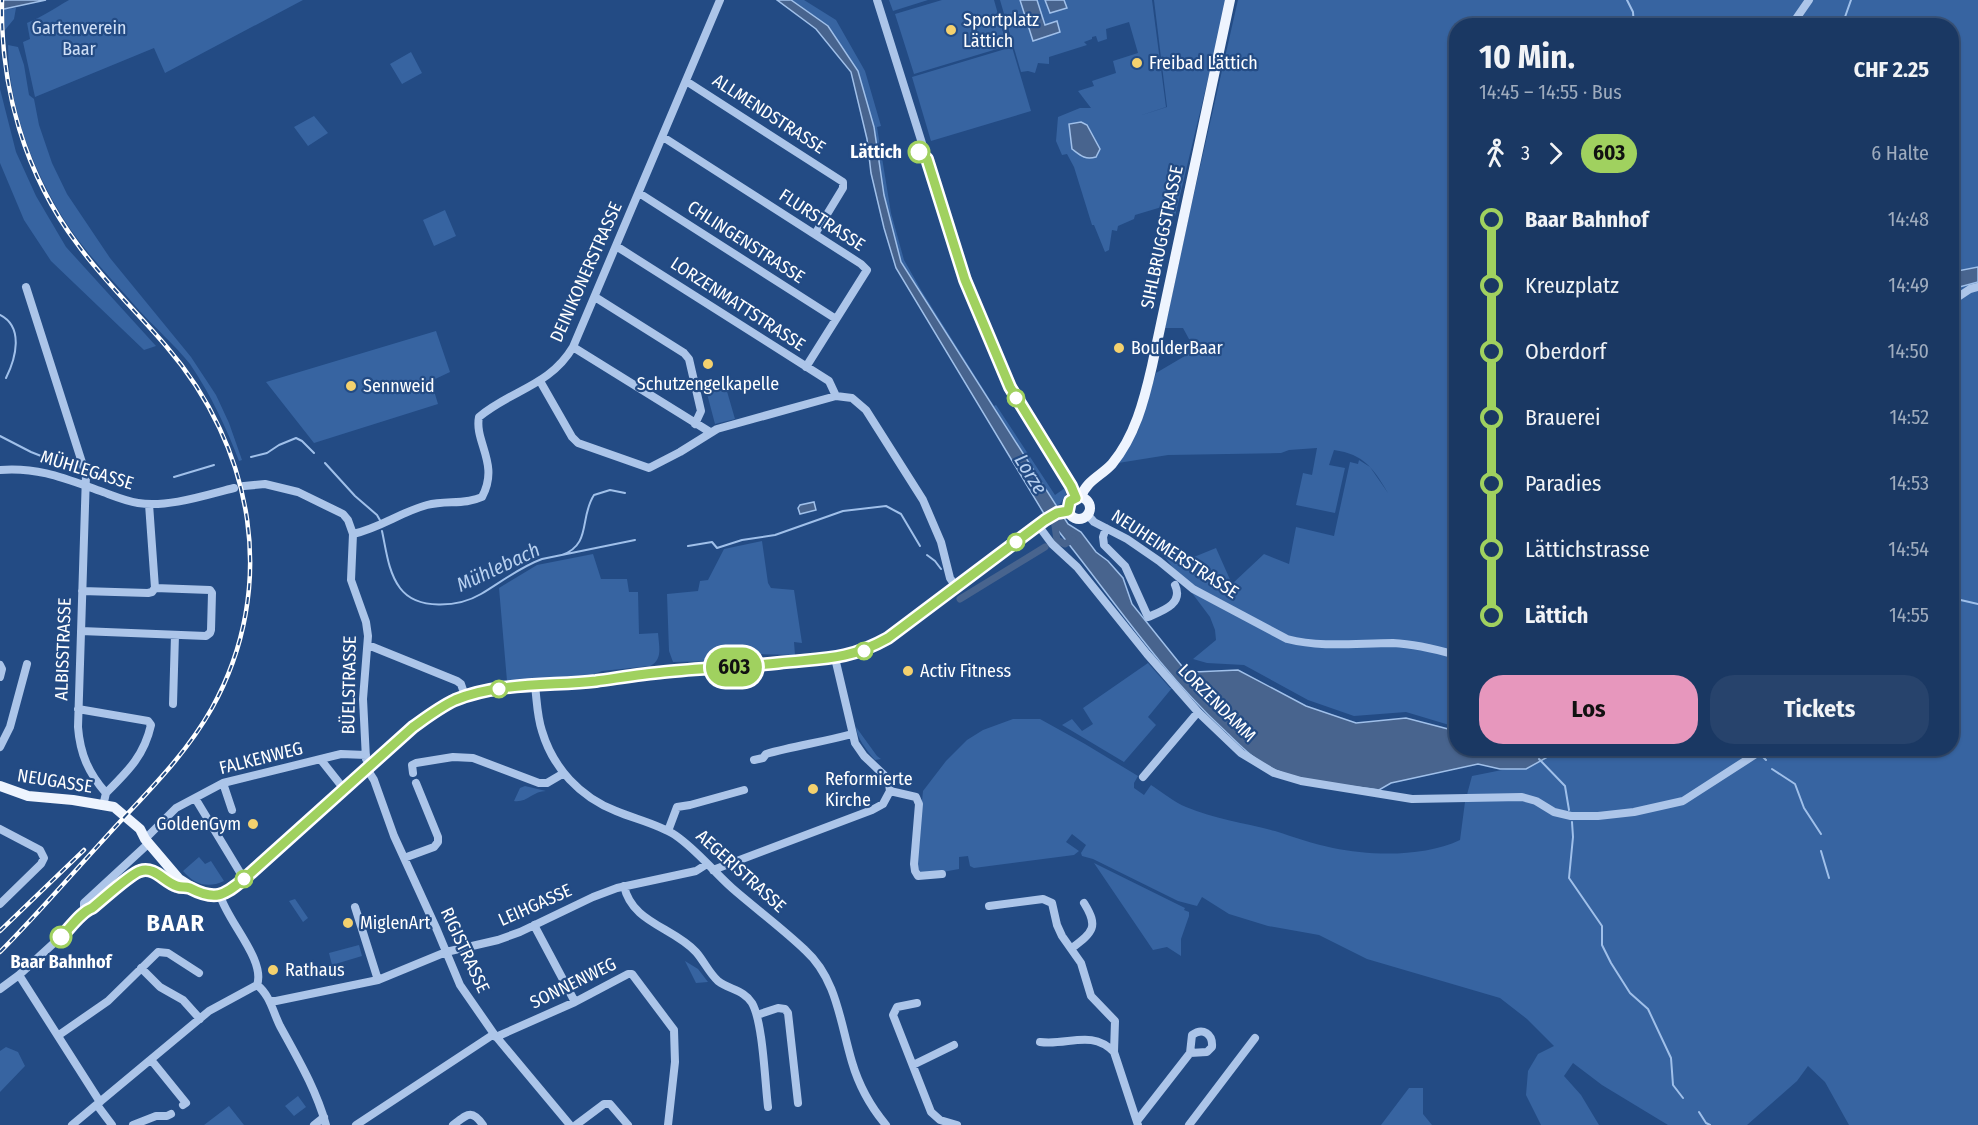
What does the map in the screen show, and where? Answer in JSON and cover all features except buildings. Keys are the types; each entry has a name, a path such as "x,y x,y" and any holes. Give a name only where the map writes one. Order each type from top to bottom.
{"main road":[{"name":"SIHLBRUGGSTRASSE","path":"1081,499 1090,492 1111,465 1136,424 1148,382 1230,0"},
{"name":"SIHLBRUGGSTRASSE","path":"1081,499 1089,483 1095,476 1104,472"},
{"path":"220,896 244,879 344,789 368,763 428,715 445,705 465,696 499,689 835,658 864,651 888,638 1042,522 1065,511 1070,501 1081,499 1089,510 1087,514 1078,519 1065,511"},
{"name":"NEUGASSE","path":"0,786 28,796 104,806 139,837 147,841 187,886 204,895 220,896"}],"street":[{"name":"DEINIKONERSTRASSE","path":"353,534 377,528 423,506 436,502 468,502 482,496 485,492 489,466 478,424 479,417 554,372 573,347 720,0"},
{"path":"877,0 965,280 1010,387 1081,499"},
{"path":"1797,18 1809,0"},
{"name":"ALLMENDSTRASSE","path":"686,81 843,182 843,189 815,234"},
{"name":"FLURSTRASSE","path":"663,137 867,270 806,367"},
{"name":"CHLINGENSTRASSE","path":"639,193 836,318"},
{"name":"LORZENMATTSTRASSE","path":"616,246 829,381 836,396"},
{"name":"ALBISSTRASSE","path":"26,287 86,475 78,727 81,750 95,780 106,794"},
{"path":"1959,297 1978,287"},
{"path":"594,297 684,353 689,359 701,411 695,424"},
{"path":"573,347 710,432"},
{"path":"540,381 572,437 578,443 644,467 655,466 717,429 836,396 852,398 866,410 923,500 941,542 950,578 956,587"},
{"name":"MÜHLEGASSE","path":"0,470 33,470 53,474 126,500 149,504 187,500 234,488"},
{"path":"1069,482 1089,483"},
{"path":"243,486 265,484 298,492 343,514 353,534"},
{"path":"149,504 155,588"},
{"name":"NEUHEIMERSTRASSE","path":"1087,514 1094,522 1127,539 1159,561 1192,589 1287,639 1318,644 1412,645 1449,653"},
{"name":"LORZENDAMM","path":"1042,522 1052,544 1077,567 1147,654 1198,712 1241,753 1274,773 1301,781 1412,799 1506,796 1526,798 1554,812 1571,816 1598,816 1634,812 1683,801 1753,756"},
{"path":"1106,528 1103,537 1104,545 1125,566 1148,617 1166,609 1177,598 1179,592 1175,585"},
{"name":"BÜELSTRASSE","path":"353,534 351,580 366,622 368,645 363,699 368,763"},
{"path":"81,631 206,636 210,633 212,593 210,590 155,588 148,593 82,591"},
{"path":"173,704 175,635"},
{"path":"368,645 457,681 461,684 465,696"},
{"path":"835,658 852,734 860,751 884,775 890,791 916,797 919,804 915,871 918,876 942,874"},
{"name":"NEUGASSE","path":"0,747 10,726 27,664"},
{"path":"0,665 2,669 0,677"},
{"name":"AEGERISTRASSE","path":"535,686 541,729 548,748 564,773 586,796 600,804 668,831 690,847 804,948 821,966 833,993 861,1087 875,1112 886,1125"},
{"path":"78,709 148,721 151,725 142,753 106,794 104,806"},
{"path":"1143,777 1198,712"},
{"path":"754,760 798,744 812,744 852,734"},
{"name":"FALKENWEG","path":"84,911 84,903 147,841 176,808 223,783 347,753 368,763"},
{"path":"413,773 412,765 416,763 462,757 473,758 539,783 547,783 564,773"},
{"path":"321,760 344,789"},
{"name":"RIGISTRASSE","path":"368,763 381,805 460,985 495,1035 570,1125"},
{"path":"223,783 232,810"},
{"path":"404,858 434,846 438,842 416,783"},
{"path":"668,831 677,807 744,790"},
{"name":"LEIHGASSE","path":"270,1001 378,980 446,952 498,940 593,897 624,886 710,867 877,808 886,801 890,791"},
{"path":"195,798 244,879"},
{"path":"0,829 40,850 44,858 41,864 0,904"},
{"path":"0,989 70,929 84,911 92,908 138,871 151,871 180,887 187,886"},
{"path":"624,886 631,904 639,914 696,951 714,978 748,997 757,1016 768,1107"},
{"path":"72,1125 218,1005 257,985 260,978 258,966 224,909 220,896"},
{"path":"989,906 1043,899 1052,903 1057,925 1081,963 1091,996 1115,1021 1114,1053 1138,1123"},
{"path":"1072,948 1092,930 1092,916 1084,903"},
{"path":"355,907 378,980"},
{"path":"534,925 575,1002"},
{"path":"59,1035 108,1001 153,955 162,951 199,973"},
{"path":"141,968 160,987 183,1000 200,1019"},
{"name":"SONNENWEG","path":"356,1125 495,1035 575,1002 632,974 674,1030 675,1062 668,1125"},
{"path":"19,975 59,1035 112,1125"},
{"path":"257,985 270,1001 313,1088 325,1121 314,1125"},
{"path":"917,1003 897,1007 893,1015 931,1112 936,1118 957,1125"},
{"path":"757,1016 778,1008 785,1009 788,1013 798,1103"},
{"path":"1189,1125 1255,1038"},
{"path":"1040,1042 1054,1044 1088,1039 1099,1041 1114,1053"},
{"path":"913,1065 954,1045"},
{"path":"1138,1123 1190,1053"},
{"path":"152,1061 185,1103"},
{"path":"576,1125 604,1104 610,1104 628,1125"},
{"path":"133,1125 156,1116 171,1114"},
{"path":"453,1125 472,1114 483,1125"}],"green space":[{"name":"Gartenverein Baar","path":"69,0 303,0 165,73 154,48 35,97 23,42 30,39 27,23"},
{"path":"791,0 804,0 836,20 865,71 881,126 877,127 891,213 904,260 994,406 996,405 1055,495 1065,488 1066,495 1060,504 1055,506 901,262 884,195 874,127 858,71 828,26"},
{"path":"889,0 928,0 893,11"},
{"name":"Sportplatz Lättich","path":"942,0 994,0 1007,46 914,74 895,14"},
{"path":"1000,0 1152,0 1166,107 1139,116 1167,107 1154,0 1227,0 1175,216 1167,215 1165,206 1135,215 1134,219 1118,226 1117,231 1112,230 1109,250 1105,252 1094,225 1092,225 1074,167 1067,154 1062,155 1056,141 1058,117 1080,108 1091,108 1078,91 1094,86 1092,81 1116,73 1113,61 1138,53 1129,22 1106,29 1107,39 1098,42 1096,36 1092,37 1084,42 1087,45 1049,57 1049,64 1038,63 1035,73 1021,72"},
{"path":"1238,0 1978,0 1978,1125 1849,1125 1825,1082 1808,1066 1797,1081 1747,1125 1668,1125 1602,1085 1573,1063 1564,1076 1581,1095 1599,1125 1541,1125 1526,1095 1528,1071 1538,1054 1554,1046 1527,1019 1500,998 1367,959 1319,935 1268,926 1229,914 1202,897 1197,906 1178,901 1093,859 1082,856 1081,853 1086,845 1072,834 1066,842 1079,851 1074,855 974,868 970,866 968,856 959,857 959,869 932,874 919,872 916,863 923,791 946,761 967,740 983,730 1013,719 1040,719 1085,744 1138,776 1134,788 1144,795 1151,785 1182,805 1208,815 1326,846 1364,853 1430,850 1460,840 1465,802 1472,776 1512,768 1512,756 1959,756 1959,18 1449,18 1449,725 1406,712 1354,716 1308,700 1244,665 1207,663 1193,659 1216,640 1215,630 1210,617 1153,541 1189,559 1216,548 1232,584 1264,554 1289,564 1296,527 1334,536 1350,462 1358,464 1359,460 1370,467 1353,455 1334,450 1329,465 1345,468 1335,513 1296,505 1303,473 1312,475 1317,448 1289,450 1281,453 1168,455 1118,463 1138,431 1156,373 1195,350 1183,328 1165,328"},
{"path":"16,8 14,19 5,30 4,9"},
{"path":"8,45 18,47 24,65 29,95 34,99 39,125 52,163 67,194 110,258 191,357 216,395 242,460 239,461 218,411 190,364 92,257 55,205 42,180 21,126 14,99"},
{"path":"1012,47 1031,111 931,141 912,77"},
{"path":"411,52 422,73 402,84 390,64"},
{"path":"0,89 16,152 36,196 66,247 156,346 144,350 51,261 24,220 0,163"},
{"path":"314,116 328,133 308,146 294,127"},
{"path":"445,210 456,236 434,246 423,220"},
{"name":"Sennweid","path":"436,331 450,372 431,381 438,404 314,443 266,382"},
{"path":"724,381 735,419 715,424 705,386"},
{"path":"762,541 768,583 771,588 794,590 802,643 794,642 795,655 754,654 724,661 673,662 669,651 667,594 698,591 700,581 708,580 724,549"},
{"path":"593,554 601,579 627,579 629,592 638,592 639,634 658,633 659,656 657,660 650,666 602,671 592,675 507,681 499,588 537,565"},
{"path":"1148,663 1172,688 1148,717 1156,725 1124,762 1062,725 1072,719 1082,731 1093,724 1083,708"},
{"path":"856,727 881,759 875,760 868,752 860,740"},
{"path":"525,786 546,791 514,801 520,788"},
{"path":"199,857 205,864 211,861 224,881 206,885 196,882 187,875 183,871"},
{"path":"1094,863 1189,912 1181,939 1181,956 1167,947 1153,950"},
{"path":"295,899 308,918 303,922 289,901"},
{"path":"359,945 362,956 332,965 329,953"},
{"path":"685,961 698,969 708,982 696,983"},
{"path":"6,1047 18,1052 25,1066 0,1092 0,1051"},
{"path":"1409,1088 1423,1088 1423,1114 1432,1125 1381,1125"},
{"path":"298,1096 306,1107 294,1116 285,1106"},
{"path":"229,1106 244,1125 204,1125"}],"water":[{"path":"0,0 46,0 0,9"},
{"name":"Lorze","path":"777,0 791,0 828,26 858,71 874,127 884,195 901,262 1068,524 1081,532 1096,552 1108,561 1123,578 1132,604 1185,670 1194,672 1238,670 1306,706 1356,723 1406,718 1449,729 1449,756 1549,756 1526,769 1500,769 1478,764 1391,783 1379,790 1325,783 1285,774 1266,765 1252,756 1198,704 1130,624 1043,512 896,268 871,173 867,139 851,72 816,29"},
{"path":"1020,0 1037,0 1045,25 1057,21 1060,32 1033,41"},
{"path":"1045,0 1064,0 1067,8 1050,13"},
{"path":"1081,122 1087,125 1100,149 1096,157 1083,157 1072,149 1069,124"},
{"path":"1978,267 1978,282 1959,287 1959,271"},
{"path":"814,502 816,510 800,514 798,508 800,505"}],"waterway":[{"path":"1627,0 1633,18"},
{"path":"1845,18 1851,0"},
{"name":"Mühlebach","path":"0,315 8,320 12,327 16,344 13,361 6,378"},
{"name":"Mühlebach","path":"0,436 31,452 74,469"},
{"name":"Mühlebach","path":"251,457 267,453 296,438 314,453"},
{"name":"Mühlebach","path":"325,463 355,496 377,515 381,522"},
{"name":"Mühlebach","path":"174,477 214,465"},
{"path":"562,555 578,544 594,495 610,490 625,493"},
{"name":"Mühlebach","path":"688,546 712,542 717,548 742,540 775,535 843,511 886,506 901,514 920,546"},
{"path":"1054,519 1057,540 1065,544 1073,539"},
{"name":"Mühlebach","path":"382,531 390,568 400,588 417,600 439,604 450,604 472,598 518,570 542,559 635,540"},
{"path":"960,599 1045,547"},
{"name":"Mühlebach","path":"927,555 941,569"},
{"path":"1959,600 1978,604"},
{"path":"1762,756 1766,760"},
{"path":"1539,759 1565,786 1569,810"},
{"path":"1772,769 1795,784 1804,808 1821,834"},
{"path":"1572,822 1573,837 1569,878 1602,926 1602,945 1611,963 1630,993 1648,1009 1671,1058 1673,1085 1683,1098"},
{"path":"1821,851 1829,878"},
{"path":"1699,1112 1710,1125"}],"railway":[{"path":"0,952 162,776 201,726 233,662 245,615 250,567 247,520 237,473 220,429 196,386 166,346 88,258 59,218 43,190 19,129 11,98 6,66 2,0"},
{"path":"0,931 84,850"}],"bus line":[{"name":"603","path":"61,937 78,921 84,911 111,894 138,871 151,871 171,884 180,887 187,886 204,895 217,896 226,893 413,727 428,715 455,700 499,689 850,655 868,649 888,638 1050,516 1068,511 1070,501 1076,498 1066,476 1010,387 965,280 927,159 919,152"}],"place":[{"name":"Sportplatz Lättich","path":"951,30"},
{"name":"Freibad Lättich","path":"1137,63"},
{"name":"Lättich","path":"919,152"},
{"name":"BoulderBaar","path":"1119,348"},
{"name":"Schutzengelkapelle","path":"708,364"},
{"name":"Sennweid","path":"351,386"},
{"name":"Activ Fitness","path":"908,671"},
{"name":"Reformierte Kirche","path":"813,789"},
{"name":"GoldenGym","path":"253,824"},
{"name":"MiglenArt","path":"348,923"},
{"name":"Baar Bahnhof","path":"61,937"},
{"name":"Rathaus","path":"273,970"}],"district":[{"name":"BAAR","path":"176,923"}]}
